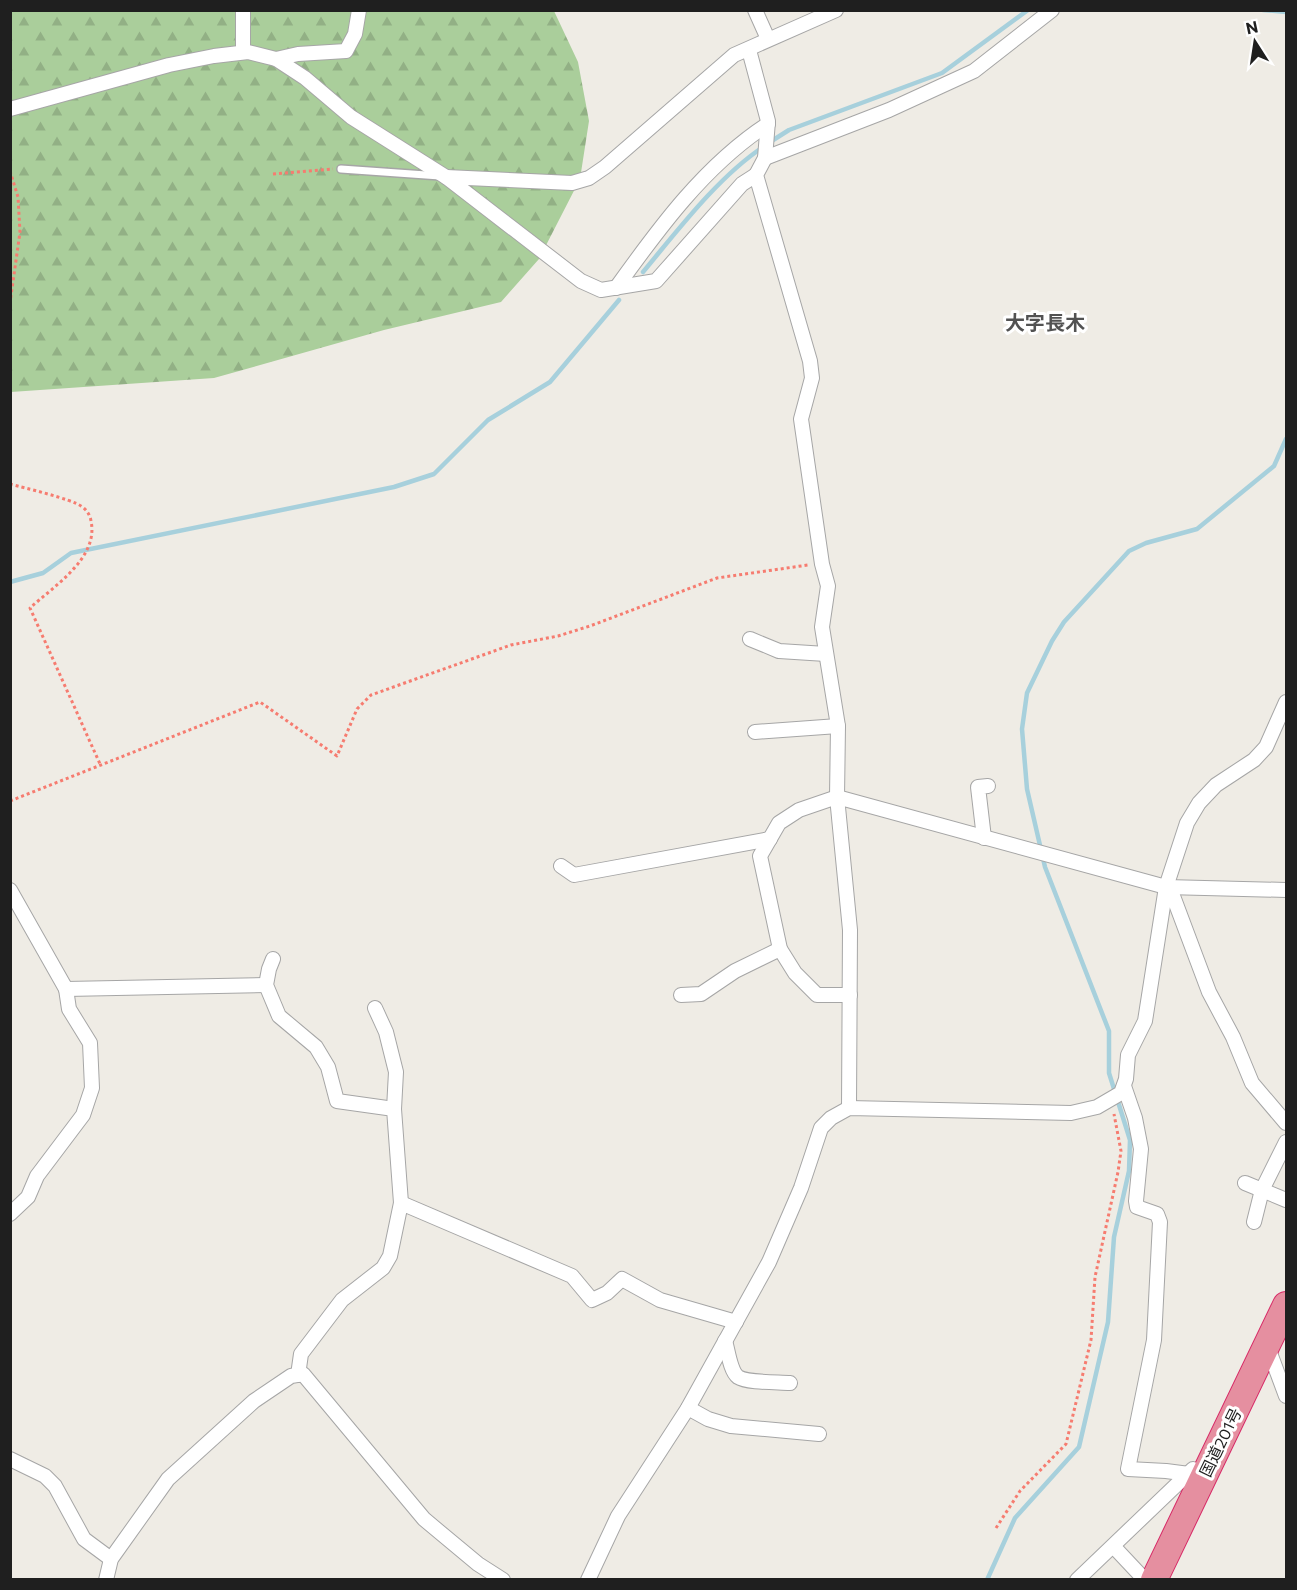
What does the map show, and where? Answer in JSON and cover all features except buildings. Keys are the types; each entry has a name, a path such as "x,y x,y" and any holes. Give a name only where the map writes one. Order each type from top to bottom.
{"highway":[{"name":"国道201号","path":"1154,1580 1287,1305"}],"street":[{"path":"243,10 243,52"},
{"path":"276,59 298,54 346,51 355,34 359,10"},
{"path":"755,10 768,39"},
{"path":"446,177 572,183 589,178 605,167 734,55 749,50 815,15 836,10"},
{"path":"766,157 889,110 974,71 1052,11"},
{"path":"10,109 169,65 214,56 243,52 276,59 305,78 351,117 446,177 581,280 602,290 656,281 742,184 756,175 766,157 768,128 749,50"},
{"path":"616,288 662,224 728,154 768,128"},
{"path":"756,175 810,361 812,378 801,419 822,564 828,586 822,627 838,726 837,797 850,930 849,1108"},
{"path":"750,639 779,651 826,654"},
{"path":"588,1580 618,1516 688,1408 769,1262 801,1188 821,1128 831,1118 849,1108 1071,1113 1097,1107 1116,1095 1128,1055 1145,1021 1168,887 1187,823 1199,803 1216,785 1254,759 1266,747 1287,702"},
{"path":"755,732 838,726"},
{"path":"984,838 978,787 988,786"},
{"path":"850,995 817,995 795,973 780,949 760,856 779,823 800,810 837,797 1168,887 1287,890"},
{"path":"561,867 574,875 770,839"},
{"path":"1168,887 1209,992 1233,1037 1252,1083 1287,1123"},
{"path":"10,890 66,989 69,1009 90,1043 92,1088 83,1115 38,1176 28,1197 10,1214"},
{"path":"681,995 702,994 735,972 780,949"},
{"path":"273,959 266,985 279,1016 316,1047 328,1067 337,1101 394,1109"},
{"path":"66,989 266,985"},
{"path":"298,1375 301,1354 342,1300 383,1268 390,1256 401,1203 394,1109 396,1072 386,1032 375,1008"},
{"path":"1116,1095 1136,1118 1141,1149 1137,1207 1157,1214 1160,1222 1154,1340 1128,1469 1189,1474"},
{"path":"1254,1222 1262,1190 1287,1142"},
{"path":"1245,1183 1287,1200"},
{"path":"401,1203 572,1276 592,1300 607,1293 622,1280 660,1300 736,1322"},
{"path":"725,1341 738,1377 790,1383"},
{"path":"1267,1345 1287,1396"},
{"path":"106,1580 111,1559 168,1479 254,1401 291,1376 303,1374 424,1519 477,1564 503,1580"},
{"path":"688,1408 708,1419 731,1426 819,1434"},
{"path":"1077,1580 1221,1441"},
{"path":"10,1459 45,1476 55,1486 84,1539 111,1559"},
{"path":"1114,1546 1145,1580"}],"lane":[{"path":"341,169 446,177"}],"path":[{"path":"273,174 341,169"},
{"path":"10,171 18,197 20,232 10,303"},
{"path":"10,484 80,506 90,515 93,533 89,548 77,565 30,608 100,764"},
{"path":"10,801 260,702 337,756 357,708 371,695 511,645 558,636 590,626 717,578 822,564"},
{"path":"996,1528 1020,1491 1066,1444 1091,1340 1095,1276 1121,1151 1116,1118 1116,1095"}],"green space":[{"path":"11,11 554,11 578,62 589,121 580,179 539,259 501,302 384,330 214,378 11,392"}],"waterway":[{"path":"770,142 789,130 942,73 1028,10"},
{"path":"1263,10 1286,12"},
{"path":"643,272 714,189 746,159 763,147"},
{"path":"10,582 43,573 71,553 394,487 434,474 488,420 550,382 619,300"},
{"path":"987,1580 1015,1518 1079,1447 1108,1322 1114,1237 1129,1171 1130,1140 1109,1073 1109,1031 1045,867 1027,789 1022,729 1027,693 1052,641 1064,622 1129,551 1146,543 1197,529 1274,466 1286,439"}],"district":[{"name":"大字長木","path":"1045,322"}]}
